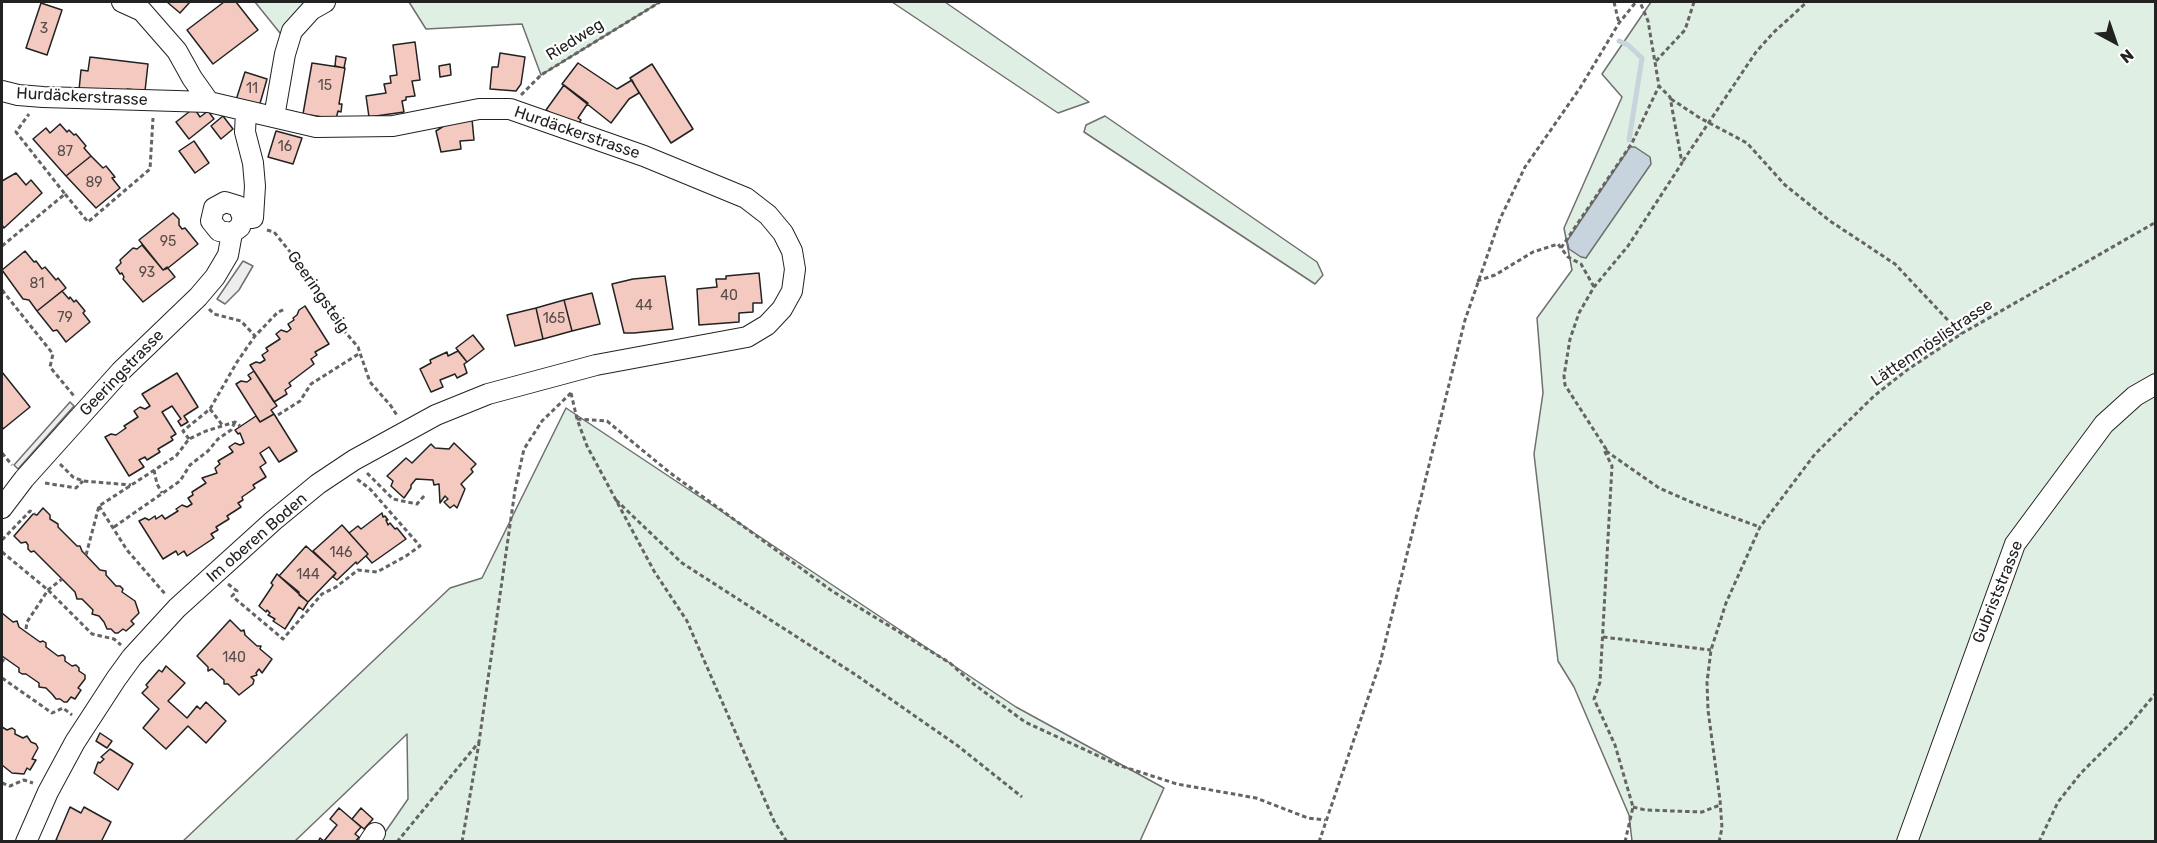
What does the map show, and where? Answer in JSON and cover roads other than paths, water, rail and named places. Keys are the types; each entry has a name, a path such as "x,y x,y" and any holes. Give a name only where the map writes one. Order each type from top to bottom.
{"street":[{"path":"122,2 142,11 177,51 209,102"},
{"path":"274,117 285,54 292,31 311,10 325,2"},
{"name":"Hurdäckerstrasse","path":"2,91 43,97 209,102 316,127 364,128 417,123 479,109 510,109 644,156 746,198 768,214 783,233 792,251 795,269 792,291 782,309 767,325 747,337 596,364"},
{"name":"Geeringstrasse","path":"2,508 24,479 121,371 198,297 215,277 228,255 255,186 253,163 245,132 246,111"},
{"name":"Im oberen Boden","path":"26,842 48,792 75,742 121,671 177,608 273,521 318,484 354,460 436,415 488,394 596,364"},
{"name":"Gubriststrasse","path":"1907,842 2015,543 2104,424 2135,396 2156,384"}],"waterway":[{"path":"1619,41 1628,45 1642,58 1629,140"}]}
